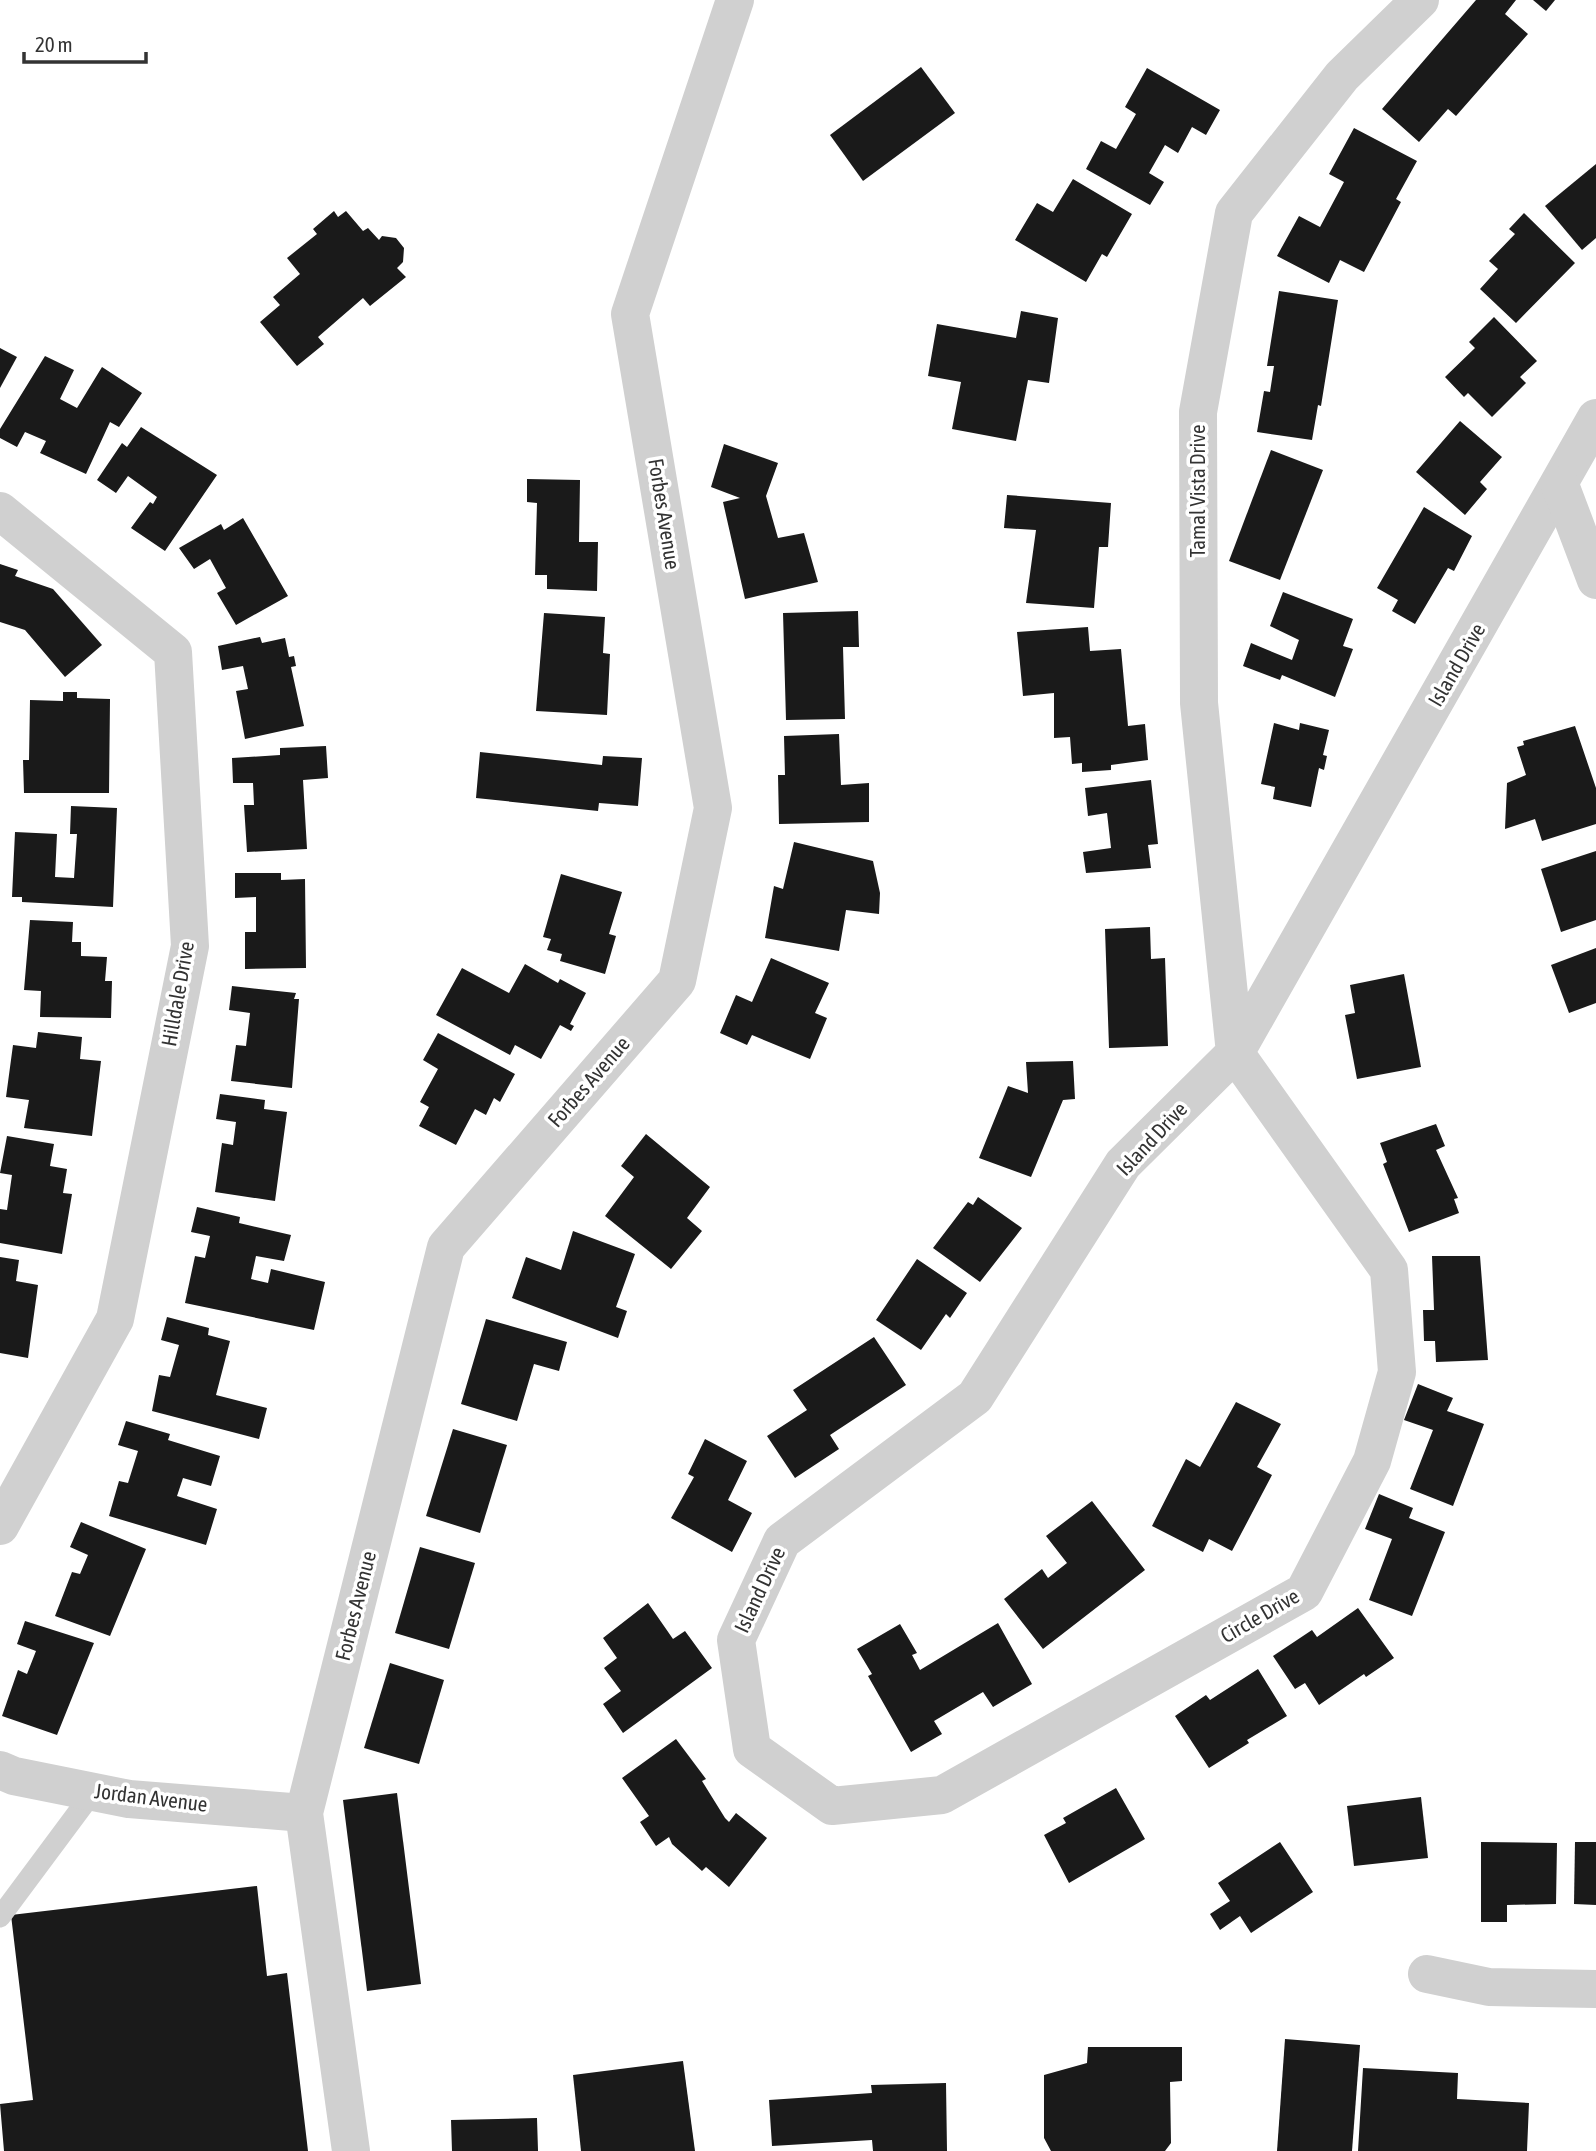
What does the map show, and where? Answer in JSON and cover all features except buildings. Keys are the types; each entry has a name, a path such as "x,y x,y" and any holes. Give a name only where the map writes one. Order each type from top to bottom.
{"street":[{"name":"Forbes Avenue","path":"351,2151 304,1813 446,1247 677,981 713,808 630,314 735,0"},
{"name":"Tamal Vista Drive","path":"1235,1053 1199,703 1198,412 1234,213 1342,76 1420,0"},
{"name":"Island Drive","path":"752,1749 736,1640 782,1541 975,1396 1124,1164 1235,1053 1596,418"},
{"path":"1560,485 1596,580"},
{"name":"Hilldale Drive","path":"0,511 173,652 190,946 115,1320 0,1526"},
{"name":"Circle Drive","path":"752,1749 832,1807 942,1795 1304,1592 1372,1461 1397,1372 1390,1270 1235,1053"},
{"name":"Jordan Avenue","path":"0,1770 14,1776 111,1796 304,1813"},
{"path":"1427,1975 1489,1987 1596,1989"}],"lane":[{"path":"0,1917 111,1796"}]}
